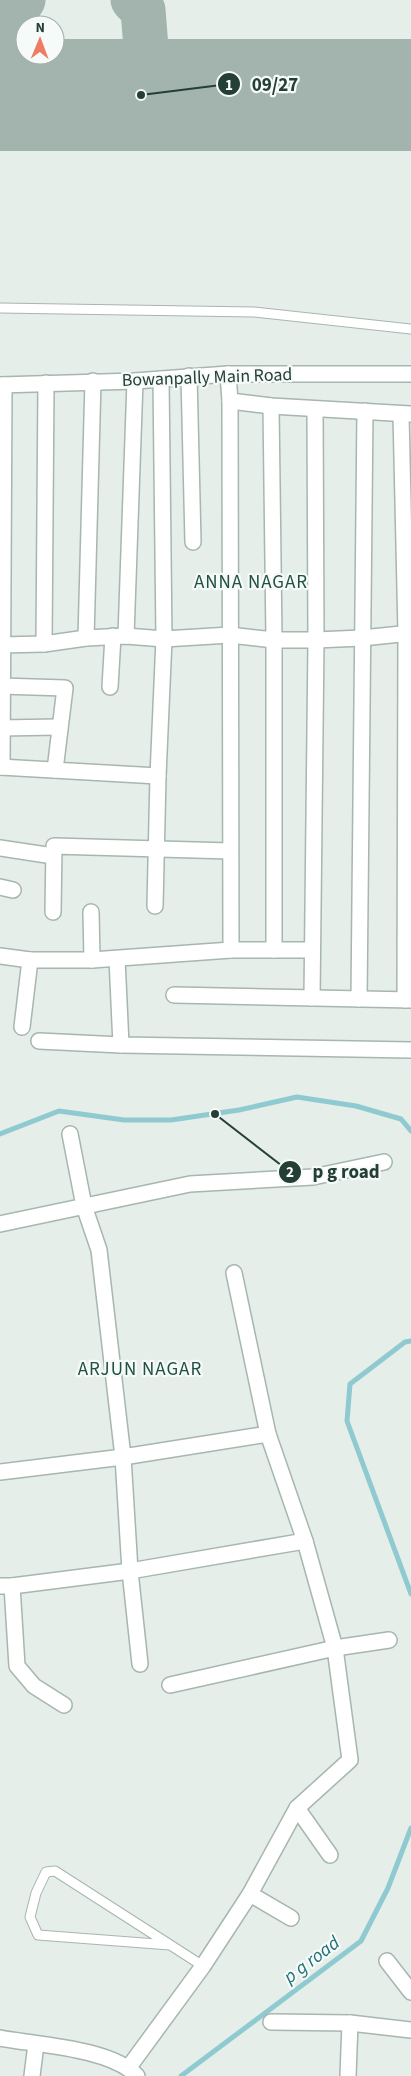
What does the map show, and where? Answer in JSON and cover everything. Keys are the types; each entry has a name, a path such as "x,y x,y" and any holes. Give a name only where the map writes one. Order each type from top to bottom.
{"street":[{"name":"Bowanpally Main Road","path":"2,385 135,381 228,374 411,374"},
{"path":"228,374 230,401 231,950"},
{"path":"189,376 193,542"},
{"path":"155,906 164,639 160,379"},
{"path":"86,638 93,381"},
{"path":"110,687 119,636 135,381"},
{"path":"44,644 46,383"},
{"path":"2,385 1,767 158,776"},
{"path":"174,995 408,1000 406,414 271,406 230,401"},
{"path":"271,406 274,640 274,950"},
{"path":"312,998 316,640 314,409"},
{"path":"359,999 365,411"},
{"path":"1,645 44,644 86,638 119,636 164,639 230,635 274,640 316,640 408,633"},
{"path":"1,686 65,688 55,770"},
{"path":"0,728 59,728"},
{"path":"53,912 54,846 230,851"},
{"path":"0,848 53,856"},
{"path":"91,912 92,960"},
{"path":"0,956 30,960 92,960 231,950 312,950"},
{"path":"116,959 121,1045"},
{"path":"22,1027 30,960"},
{"path":"39,1041 121,1045 411,1050"},
{"path":"70,1134 84,1206 99,1250 123,1457 130,1571 140,1664"},
{"path":"0,1224 190,1184 313,1177 384,1162"},
{"path":"0,2038 72,2048 133,2072 250,1894 296,1808 350,1760 335,1648 305,1541 268,1434 234,1273"},
{"path":"0,1472 123,1457 268,1434"},
{"path":"64,1705 34,1686 17,1666 6,1586 130,1571 305,1541"},
{"path":"170,1685 335,1648 389,1640"},
{"path":"296,1808 330,1855"},
{"path":"250,1894 291,1918"},
{"path":"387,1961 411,1992"},
{"path":"271,2022 350,2023 411,2030"},
{"path":"348,2076 350,2023"},
{"path":"32,2076 36,2044"}],"lane":[{"path":"0,308 254,312 411,329"},
{"path":"170,1945 38,1935 30,1917 36,1893 46,1872 55,1872 170,1945 203,1966"}],"waterway":[{"name":"p g road","path":"0,1134 59,1111 124,1120 171,1120 239,1110 297,1097 356,1106 401,1119 411,1131"},
{"name":"p g road","path":"411,1341 405,1342 350,1384 347,1421 411,1594"},
{"name":"p g road","path":"181,2076 361,1941 388,1888 411,1828"}],"taxiway":[{"path":"0,34 23,0"},
{"path":"0,114 84,128 110,122 130,108 141,95 148,73 143,10 133,0"}],"runway":[{"path":"0,95 411,95"}],"place":[{"name":"09/27","path":"141,95"},
{"name":"p g road","path":"215,1114"}],"district":[{"name":"ANNA NAGAR","path":"251,581"},
{"name":"ARJUN NAGAR","path":"140,1368"}]}
